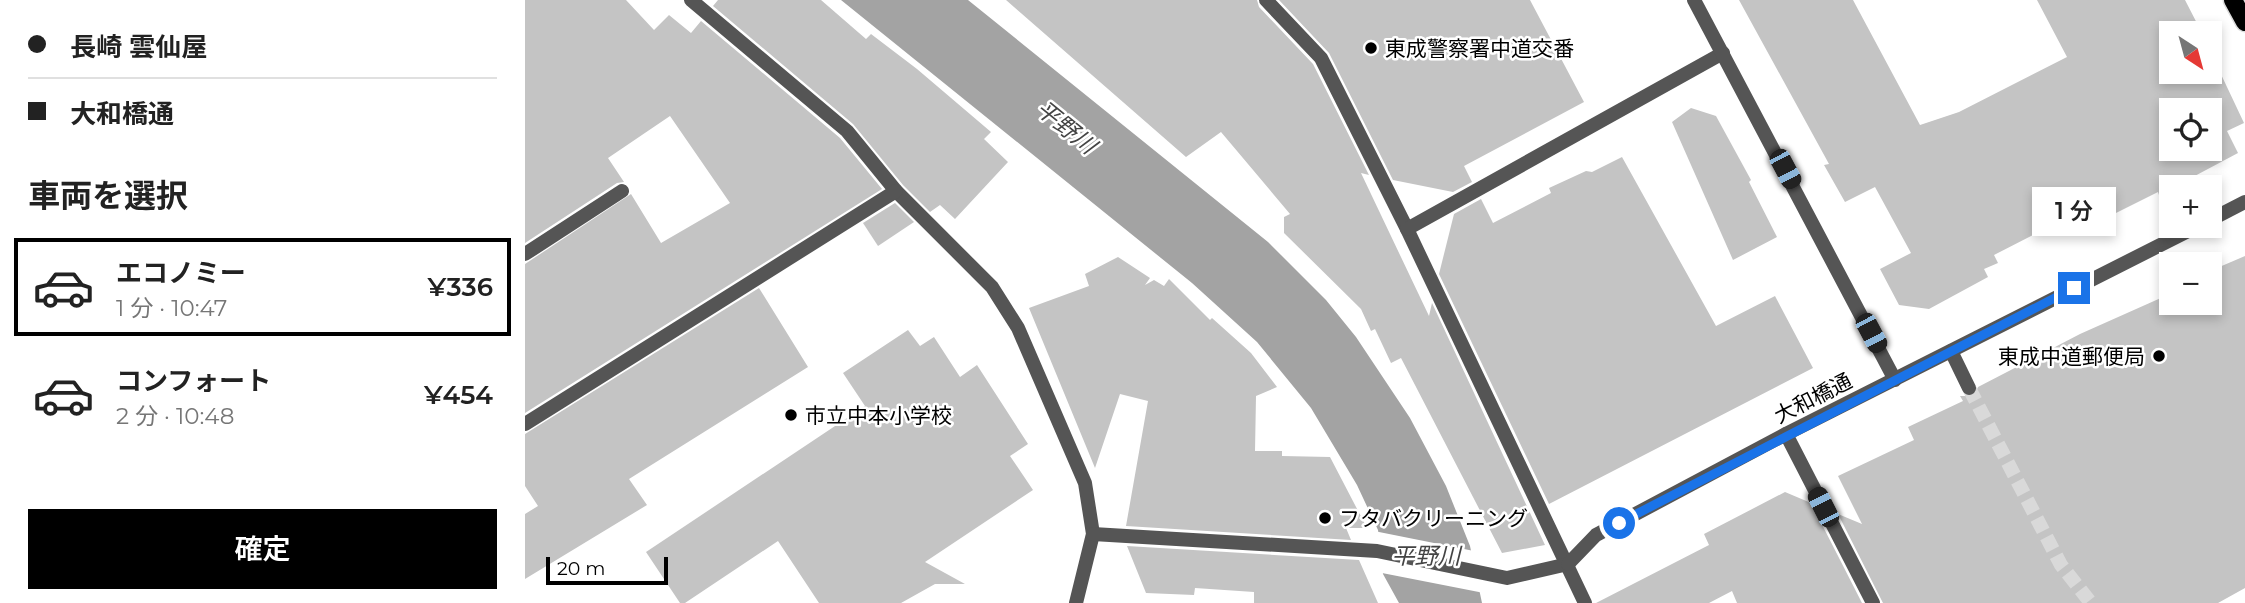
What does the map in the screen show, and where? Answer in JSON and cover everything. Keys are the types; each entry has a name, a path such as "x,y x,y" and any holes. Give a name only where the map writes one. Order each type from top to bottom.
{"main road":[{"path":"2233,0 2245,22"}],"street":[{"path":"691,0 847,131 896,191 992,287 1018,328 1085,483 1093,534 1076,603"},
{"path":"1266,0 1321,58 1408,229 1585,603"},
{"path":"1694,0 1895,380"},
{"path":"1408,229 1723,53"},
{"path":"525,254 622,191"},
{"path":"525,424 896,191"},
{"path":"2222,214 2245,202"},
{"name":"大和橋通","path":"1568,564 1595,535 1786,434 2174,238"},
{"path":"1951,351 1969,388"},
{"path":"1786,434 1873,603"},
{"path":"1093,534 1377,551 1507,578 1568,564"}],"water":[{"name":"平野川","path":"841,0 968,0 1268,242 1326,300 1356,337 1410,418 1446,486 1470,546 1482,603 1399,603 1383,574 1378,530 1357,485 1311,408 1257,342 1192,283"}],"pier":[{"path":"1374,531 1474,551 1484,593 1382,573"}],"building":[{"path":"525,0 626,0 654,30 669,15 691,33 701,21 840,138 882,189 525,413 525,264 631,194 661,243 730,203 670,116 608,158 624,182 617,183 525,243"},
{"path":"718,0 821,0 866,39 871,34 917,69 991,132 984,139 1008,162 955,219 940,205 930,212 903,185 853,124 713,6"},
{"path":"1006,0 1257,0 1259,7 1313,64 1369,175 1361,173 1429,316 1432,303 1545,545 1502,553 1401,358 1391,363 1375,329 1371,331 1361,309 1284,233 1284,217 1290,214 1221,132 1186,157"},
{"path":"1279,0 1530,0 1584,102 1464,166 1472,182 1453,192 1393,180 1329,53"},
{"path":"1739,0 1853,0 1920,125 1959,112 2067,57 2037,0 2185,0 2196,21 2159,21 2159,84 2223,84 2223,79 2244,123 2227,131 2238,153 2197,175 2159,175 2159,195 2158,192 2082,230 2074,214 1994,255 1998,263 1984,269 1988,277 1929,309 1899,305 1880,269 1911,253 1875,187 1845,202 1824,165 1829,164"},
{"path":"1691,108 1716,116 1751,180 1749,182 1777,237 1733,260 1672,122"},
{"path":"1622,157 1716,326 1775,296 1813,368 1549,504 1439,274 1454,214 1481,199 1493,223 1551,193 1549,188"},
{"path":"895,203 914,222 878,246 863,223"},
{"path":"2245,256 2245,588 2218,603 1883,603 1838,514 1862,524 1838,476 1914,440 1908,427 1963,401 1960,396 1974,396 1978,387 2080,334 2159,299 2159,315 2222,315 2222,266"},
{"path":"1118,257 1150,278 1145,285 1154,280 1164,286 1169,279 1210,320 1212,318 1251,353 1277,387 1256,396 1255,451 1282,451 1282,456 1330,457 1367,528 1346,528 1351,540 1126,526 1148,401 1120,394 1095,468 1029,308 1089,286 1085,274"},
{"path":"759,288 808,367 629,479 647,505 525,579 525,514 538,506 525,486 525,434"},
{"path":"908,330 920,346 934,337 960,377 977,365 1028,444 1010,456 1033,490 925,562 965,584 935,584 901,603 819,603 778,541 685,603 680,603 646,552 865,406 843,373"},
{"path":"1785,492 1811,503 1862,603 1737,603 1732,591 1709,603 1596,603 1709,545 1704,534"},
{"path":"1127,546 1359,560 1378,603 1254,603 1254,592 1195,588 1194,595 1146,593"}],"tunnel":[{"path":"1969,388 2061,565 2091,603"}],"place":[{"name":"東成警察署中道交番","path":"1371,48"},
{"name":"東成中道郵便局","path":"2159,356"},
{"name":"市立中本小学校","path":"791,415"},
{"name":"フタバクリーニング","path":"1325,518"}],"route":[{"path":"1619,523 1786,434 2074,288"}]}
